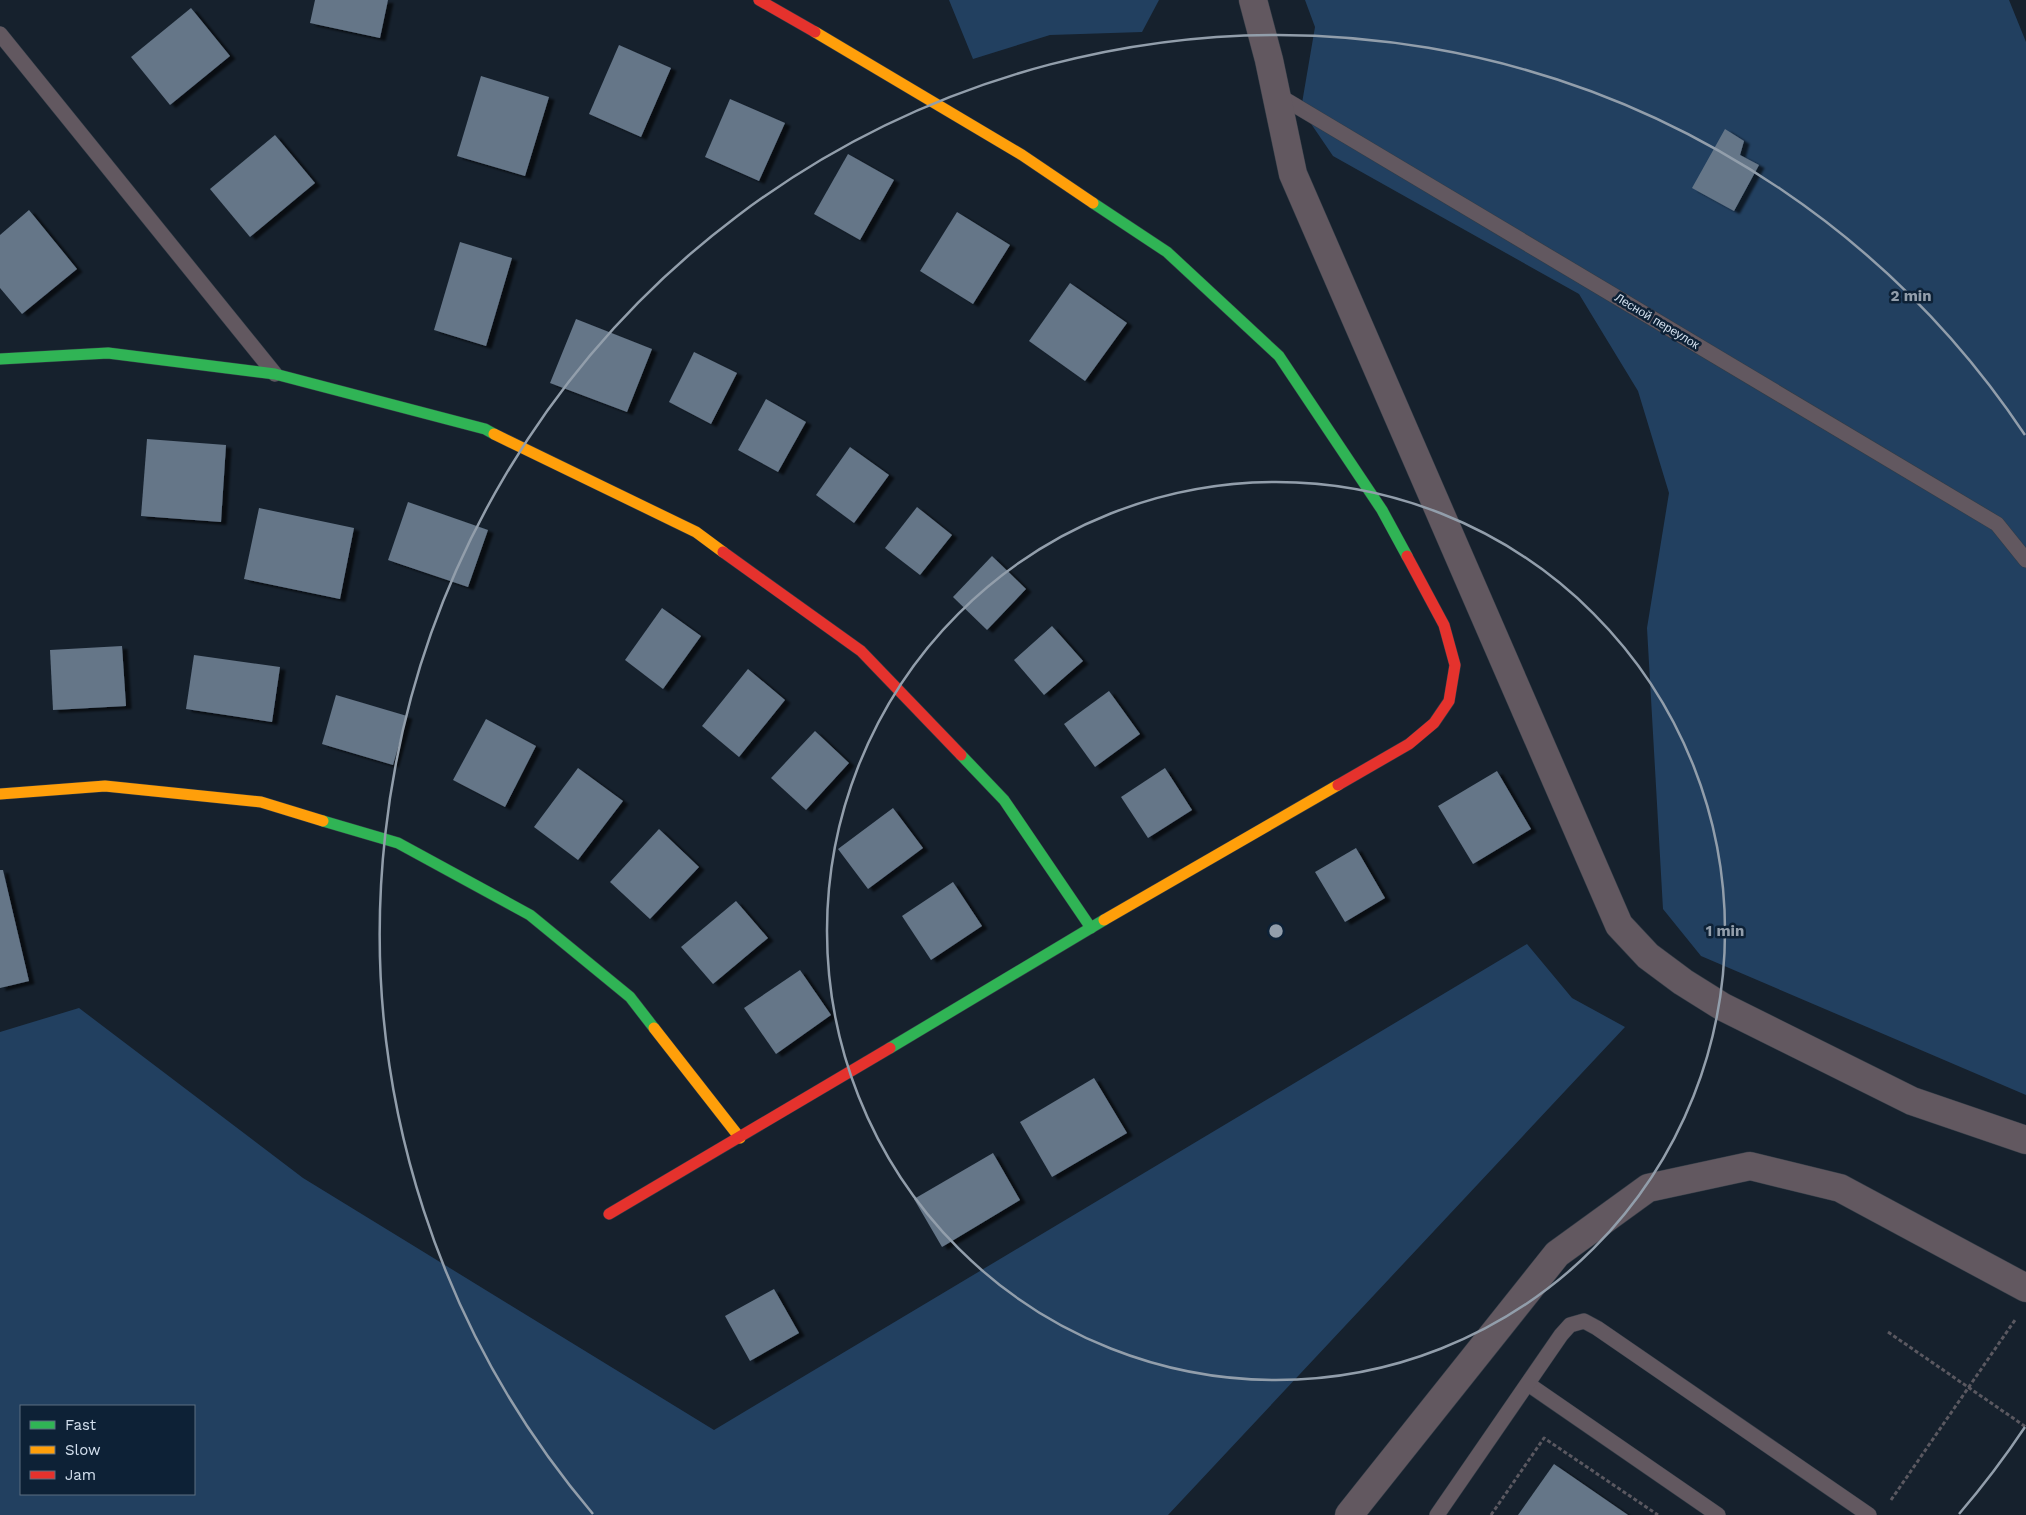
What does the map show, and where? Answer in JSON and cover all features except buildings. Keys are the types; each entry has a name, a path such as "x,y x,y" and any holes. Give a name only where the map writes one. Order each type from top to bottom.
{"street":[{"path":"609,1214 1091,928 1409,744 1434,723 1449,701 1455,665 1444,625 1382,510 1279,356 1167,252 1022,155 759,0"},
{"path":"1254,0 1293,174 1619,925 1648,956 1683,982 1723,1007 1912,1101 2026,1140"},
{"path":"0,358 108,353 275,374 485,429 696,532 861,651 1004,800 1091,928"},
{"path":"0,794 105,786 261,802 398,843 530,915 630,997 740,1138"},
{"path":"1350,1515 1557,1254 1648,1188 1750,1166 1840,1188 2023,1301"}],"lane":[{"path":"0,34 275,374"},
{"name":"Лесной переулок","path":"1276,94 1997,524 2026,560"},
{"path":"1437,1515 1570,1325 1584,1321 1597,1328 1869,1515"},
{"path":"1528,1384 1718,1515"}],"path":[{"path":"1887,1507 1969,1387 2023,1301"},
{"path":"1888,1332 2026,1427"},
{"path":"1490,1515 1544,1438 1658,1515"}],"shaded area":[{"path":"949,0 1159,0 1142,32 1050,35 973,59"},
{"path":"1305,0 2009,0 2026,42 2026,1095 1701,956 1663,909 1647,628 1669,493 1638,391 1579,294 1333,156 1301,109 1315,27"},
{"path":"1527,944 1572,998 1625,1027 1168,1515 0,1515 0,1032 79,1008 303,1178 714,1430"}],"traffic: fast":[{"path":"1093,203 1167,252 1279,356 1382,510 1407,556"},
{"path":"0,359 108,353 275,374 485,429 494,434"},
{"path":"961,755 1004,800 1091,928"},
{"path":"323,821 398,843 530,915 630,997 654,1028"},
{"path":"890,1048 1104,920"}],"traffic: slow":[{"path":"815,32 1022,155 1093,203"},
{"path":"494,434 696,532 723,552"},
{"path":"1104,920 1338,785"},
{"path":"0,794 105,786 261,802 323,821"},
{"path":"654,1028 740,1138"}],"traffic: jam":[{"path":"759,0 815,32"},
{"path":"723,552 861,651 961,755"},
{"path":"1338,785 1409,744 1434,723 1449,701 1455,665 1444,625 1407,556"},
{"path":"609,1214 890,1048"}]}
